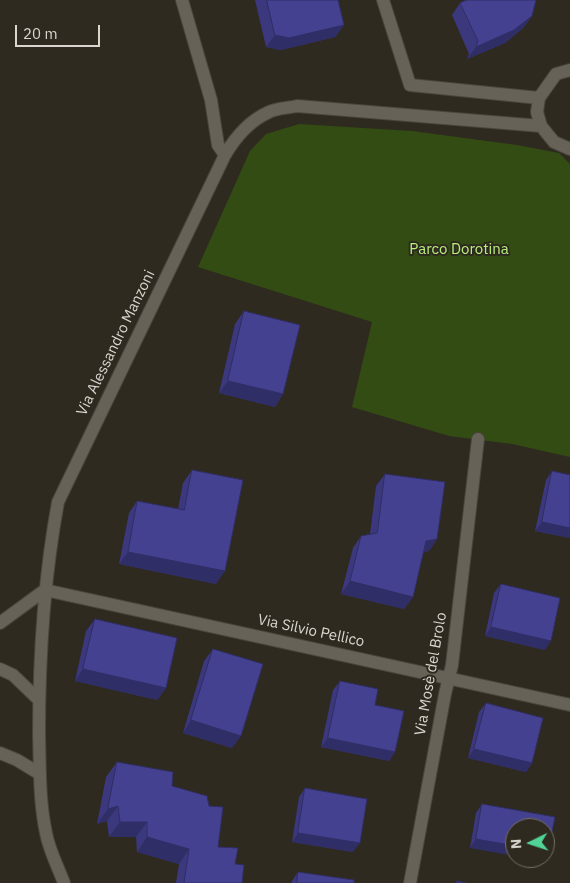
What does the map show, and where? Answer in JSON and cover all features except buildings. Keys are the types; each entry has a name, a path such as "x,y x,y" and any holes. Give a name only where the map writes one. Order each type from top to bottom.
{"street":[{"path":"182,0 211,100 218,145 225,156"},
{"path":"383,0 410,85 539,98"},
{"path":"570,70 556,74 539,98 538,112 541,126 554,142 570,149"},
{"name":"Via Alessandro Manzoni","path":"64,883 46,834 40,774 39,700 45,590 58,502 225,156 236,137 249,124 270,111 297,106 541,126"},
{"name":"Via Mosè del Brolo","path":"410,883 448,677 452,665 478,439"},
{"path":"0,624 45,590"},
{"name":"Via Silvio Pellico","path":"45,590 570,705"},
{"path":"0,670 13,675 39,700"},
{"path":"0,754 17,760 40,774"}],"green space":[{"name":"Parco Dorotina","path":"299,124 412,131 517,145 559,153 570,164 570,457 512,444 449,436 352,407 372,322 198,267 250,151 266,134"}]}
